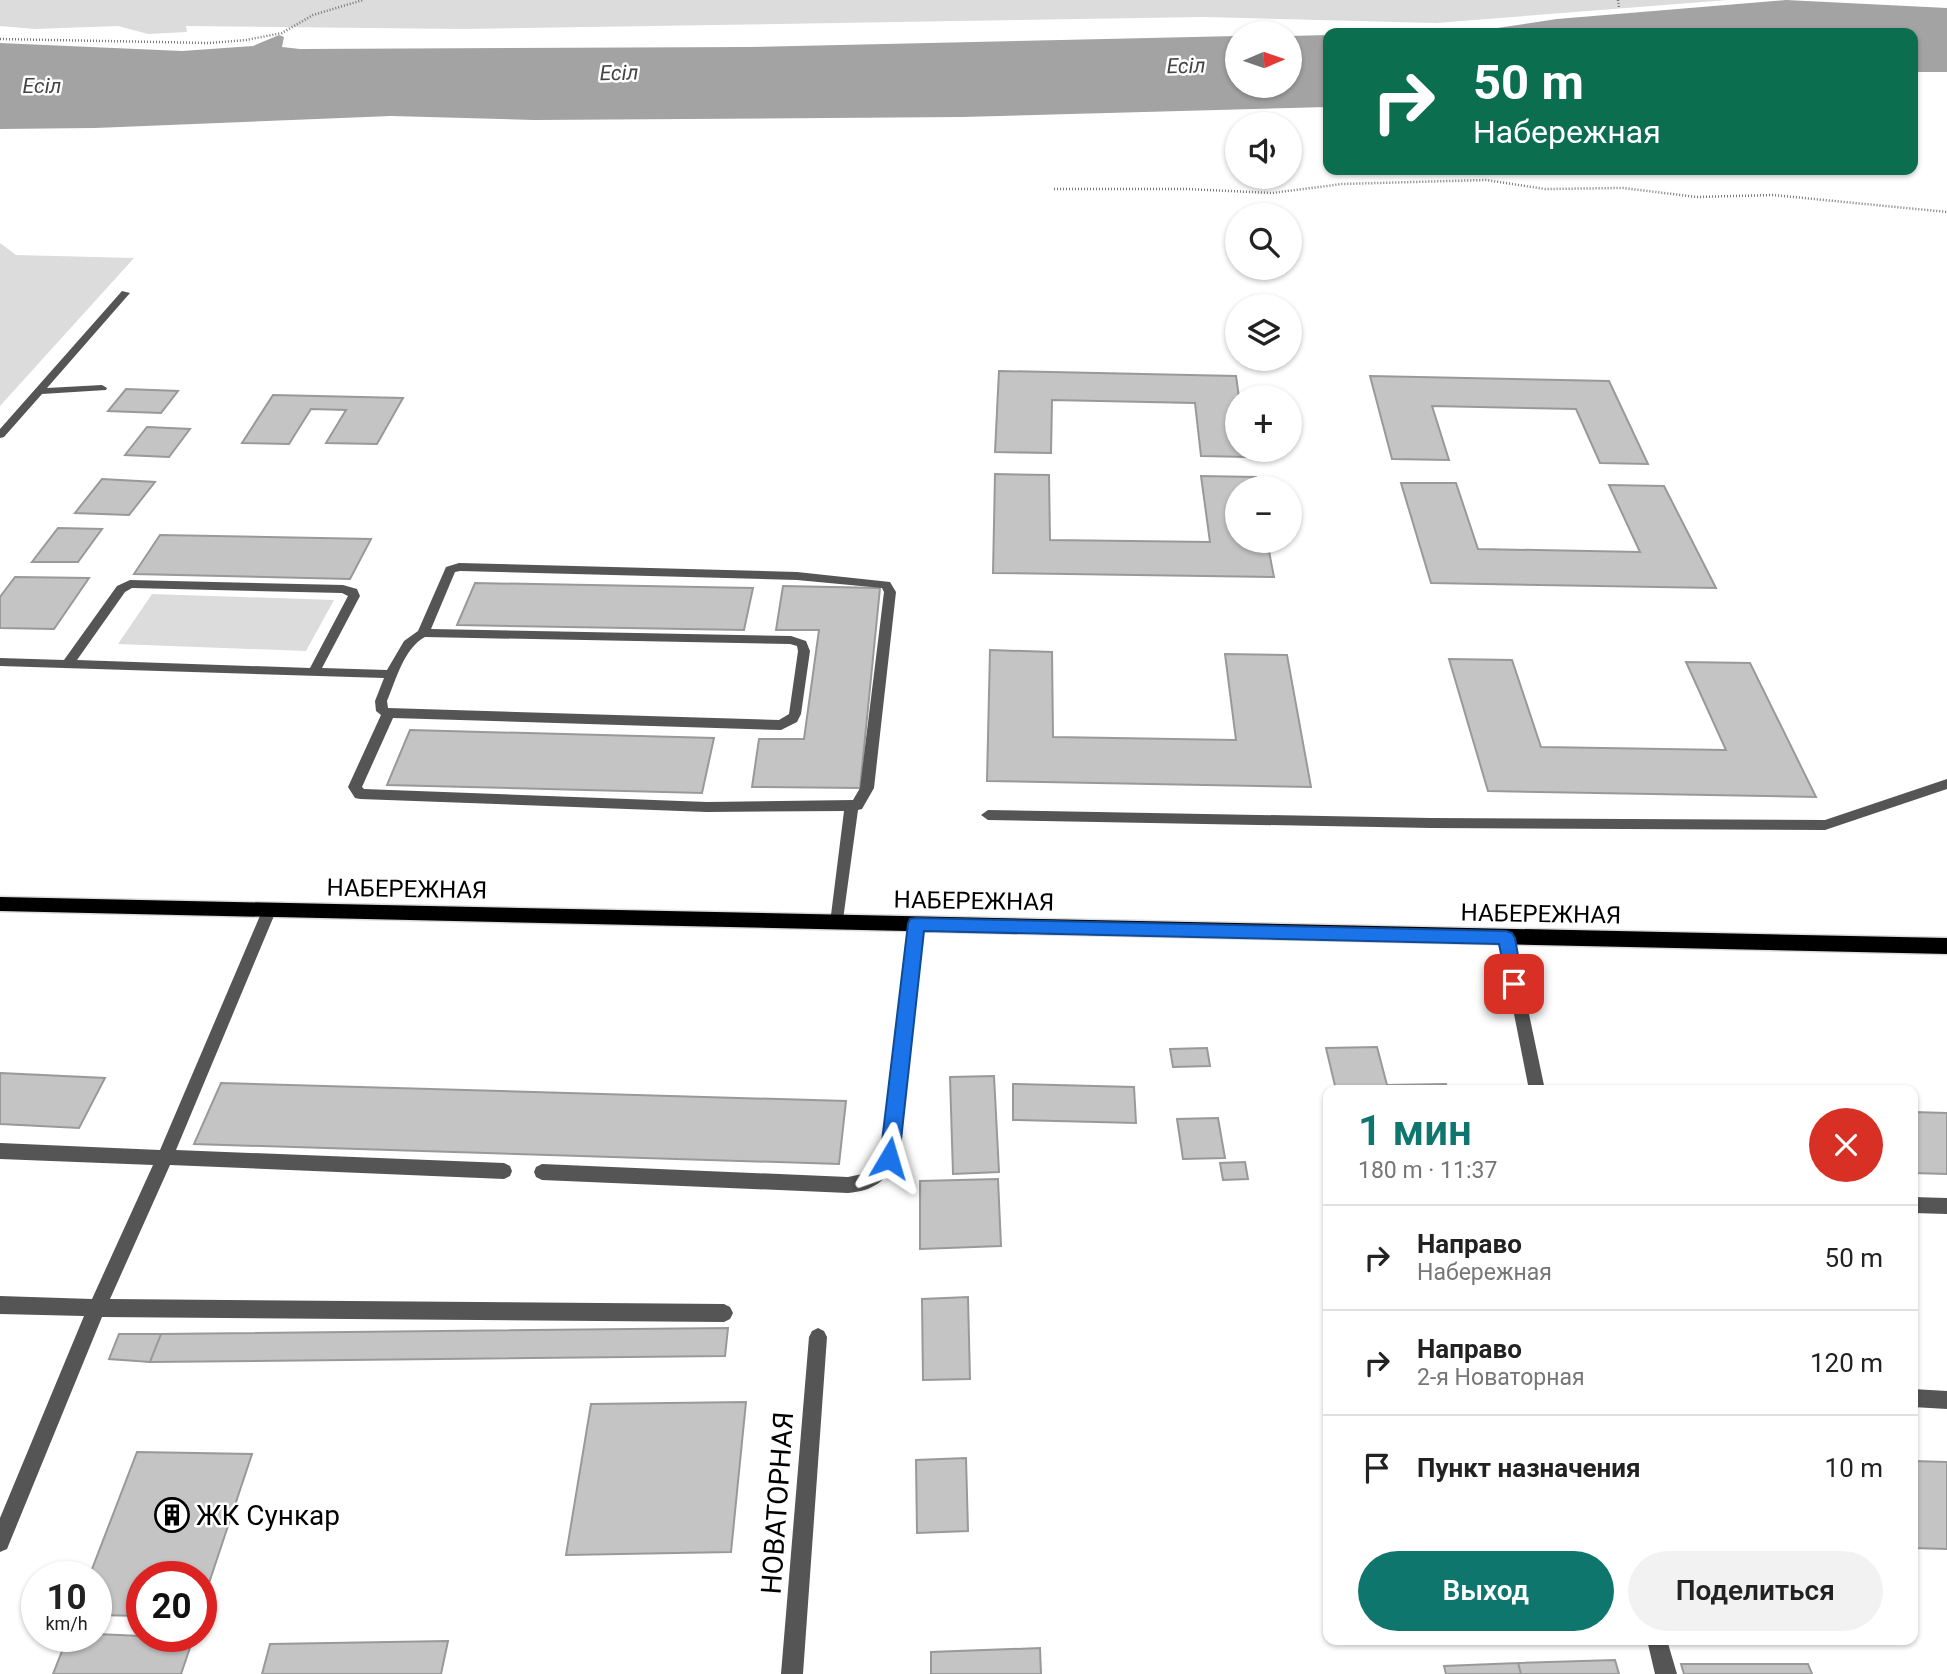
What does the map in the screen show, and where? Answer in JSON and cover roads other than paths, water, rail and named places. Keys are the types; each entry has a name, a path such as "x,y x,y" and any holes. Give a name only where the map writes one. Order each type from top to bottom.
{"main road":[{"name":"НАБЕРЕЖНАЯ","path":"0,904 1947,946"}],"street":[{"path":"0,435 125,293"},
{"path":"40,391 102,388"},
{"path":"388,714 355,788 360,794 707,807 852,806 859,803 867,788 890,592 886,584 797,576 459,567 448,573 424,633"},
{"path":"68,664 121,589 130,584 349,590 354,596 353,600 314,671"},
{"path":"424,633 791,640 802,643 804,652 795,714 781,725 388,714 380,707 393,674 411,639 424,633"},
{"path":"0,662 393,674"},
{"path":"988,815 1524,824 1825,825 1947,785"},
{"path":"838,923 852,806"},
{"path":"0,1542 97,1308 270,911"},
{"path":"542,1172 848,1185 862,1184 874,1179 883,1172 889,1158 916,924"},
{"path":"1506,938 1536,1085"},
{"path":"0,1151 504,1171"},
{"path":"1918,1205 1947,1206"},
{"path":"0,1305 724,1313"},
{"name":"НОВАТОРНАЯ","path":"792,1674 818,1337"},
{"path":"1918,1398 1947,1400"},
{"path":"1658,1645 1666,1674"}],"water":[{"path":"1786,0 1947,8 1947,72 1918,72 1918,28 1497,28 1557,19"},
{"name":"Есіл","path":"279,35 284,37 282,47 300,49 749,47 1225,36 1225,98 1302,98 1302,36 1323,35 1323,107 962,117 534,120 391,116 95,128 0,129 0,43 182,51 253,46"}],"place":[{"name":"ЖК Сункар","path":"172,1515"}]}
